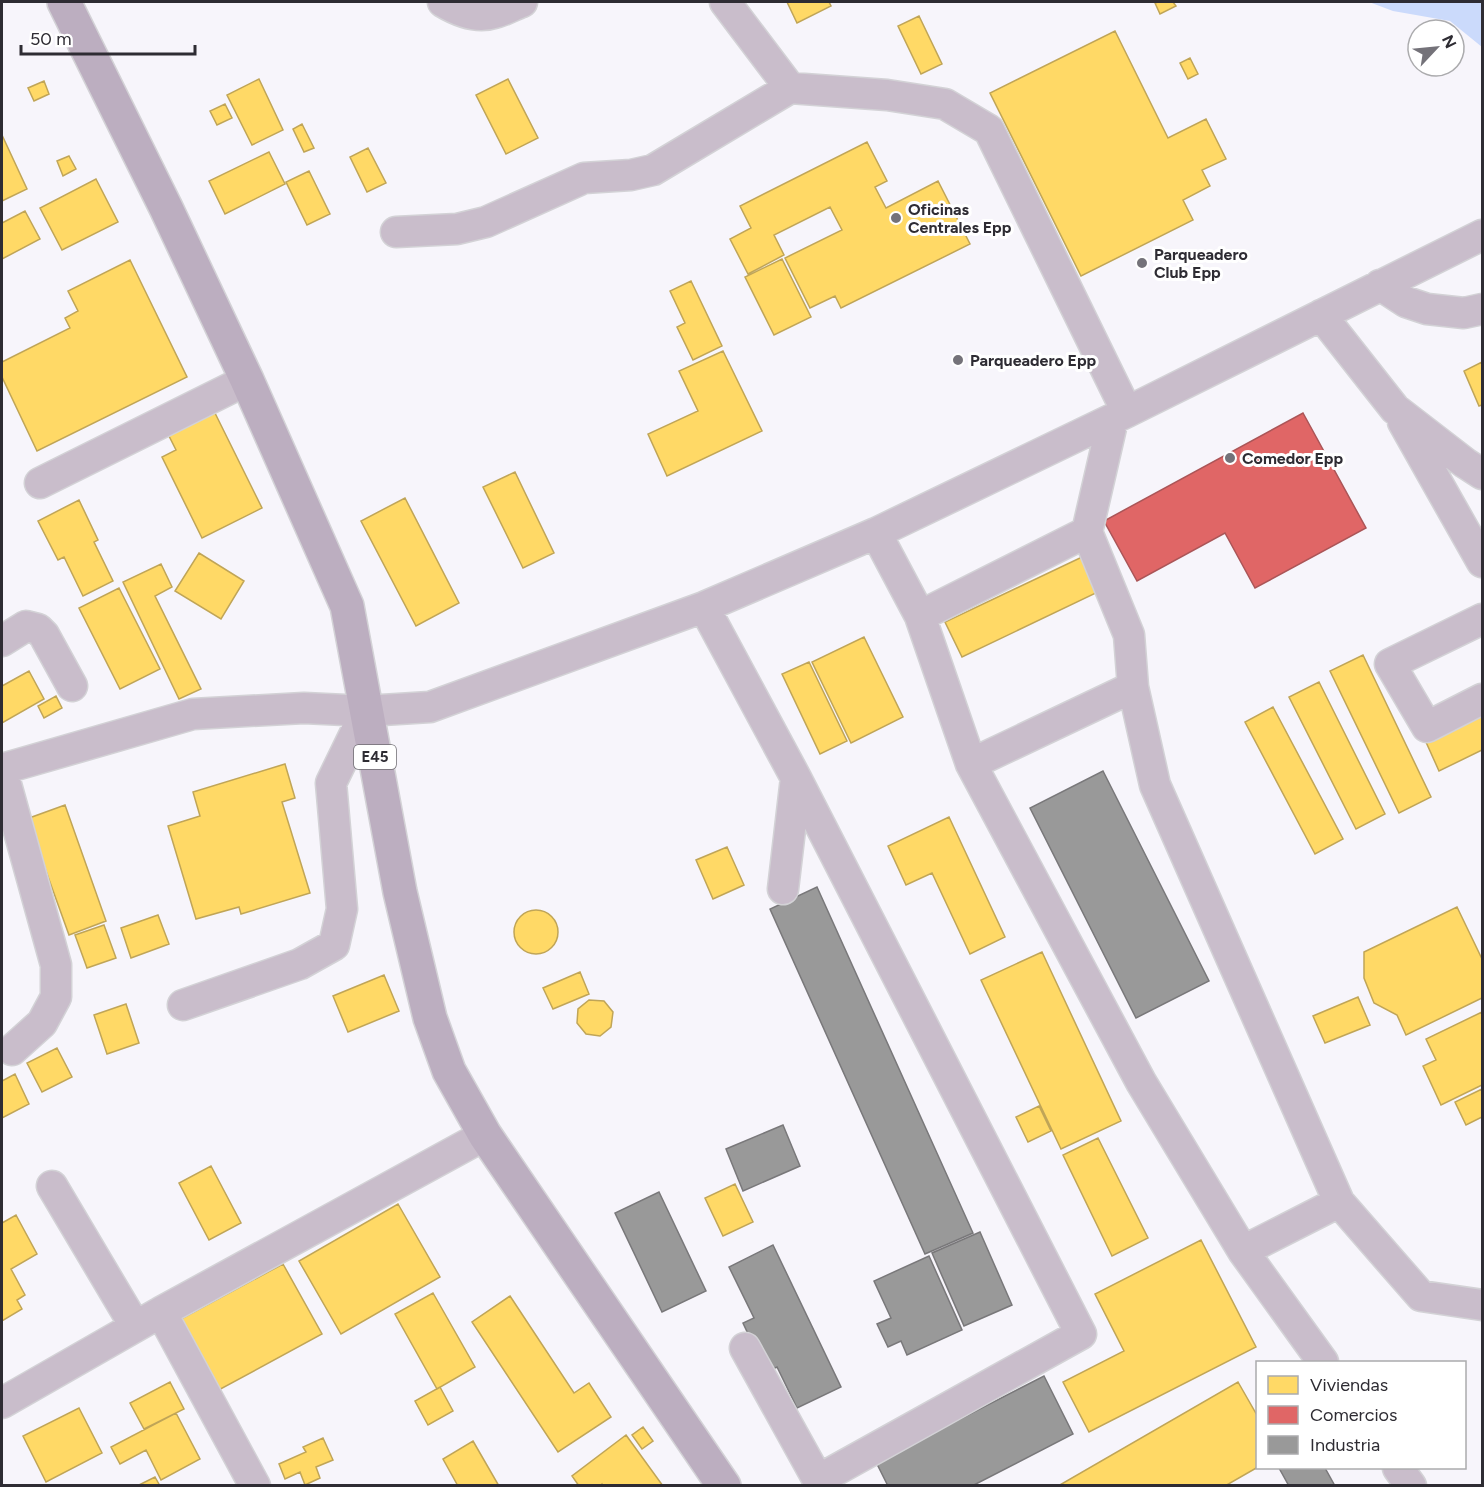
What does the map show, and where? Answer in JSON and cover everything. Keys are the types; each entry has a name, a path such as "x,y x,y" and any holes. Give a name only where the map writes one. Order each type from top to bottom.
{"highway":[{"name":"E45","path":"64,2 166,207 247,381 347,606 400,892 430,1018 449,1071 485,1135 724,1485"}],"street":[{"path":"443,2 457,10 473,14 493,14 522,2"},
{"path":"725,2 790,88"},
{"path":"396,232 457,229 486,222 584,178 631,175 653,170 790,88 886,95 945,104 989,130 1120,415 1087,532 1129,635 1133,687 1155,785 1339,1202 1421,1296 1482,1305"},
{"path":"12,1050 42,1023 56,996 56,964 2,770 193,714 304,708 366,711 430,707 704,607 876,533 1482,235"},
{"path":"1380,285 1406,302 1427,309 1464,313 1482,309"},
{"path":"1321,315 1395,409 1482,562"},
{"path":"40,483 247,381"},
{"path":"1395,409 1482,474"},
{"path":"921,616 1087,532"},
{"path":"876,533 921,616 971,764 1141,1082 1243,1251 1322,1361"},
{"path":"704,607 796,778 1081,1334 818,1480 745,1348"},
{"path":"1482,619 1390,664 1426,727 1482,699"},
{"path":"2,641 26,627 38,629 44,635 72,686"},
{"path":"971,764 1133,687"},
{"path":"183,1005 300,964 334,945 342,909 331,783 366,711"},
{"path":"783,889 796,778"},
{"path":"2,1402 135,1326 485,1135"},
{"path":"52,1186 135,1326"},
{"path":"1243,1251 1339,1202"},
{"path":"161,1312 255,1485"},
{"path":"1399,1469 1411,1485"}],"water":[{"path":"1369,2 1482,2 1482,47 1466,34 1466,18 1433,18 1393,11"}],"building: Viviendas":[{"path":"787,2 829,2 831,6 797,23"},
{"path":"1173,2 1176,6 1160,14 1155,3"},
{"path":"919,16 942,64 921,74 898,26"},
{"path":"1115,31 1168,138 1206,119 1226,159 1202,170 1210,186 1183,200 1193,220 1081,276 990,93"},
{"path":"1190,58 1198,74 1188,79 1180,63"},
{"path":"259,79 283,130 252,145 227,95"},
{"path":"508,79 538,138 506,154 476,95"},
{"path":"44,81 49,94 34,101 28,88"},
{"path":"225,104 232,118 217,125 210,111"},
{"path":"302,124 314,148 304,152 293,129"},
{"path":"2,135 27,189 2,201"},
{"name":"Oficinas Centrales Epp","path":"867,142 887,181 875,187 886,208 938,181 970,244 841,308 835,296 810,308 785,258 842,230 830,207 774,235 784,255 748,274 730,239 751,228 740,206"},
{"path":"368,148 386,183 367,192 350,157"},
{"path":"269,152 285,184 225,214 209,181"},
{"path":"69,156 76,169 63,176 57,161"},
{"path":"309,171 330,214 307,225 286,182"},
{"path":"96,179 118,222 62,250 40,208"},
{"path":"25,211 40,239 2,259 2,223"},
{"path":"782,259 811,317 774,335 745,277"},
{"path":"130,260 187,377 37,451 2,377 2,362 70,328 65,318 78,311 68,291"},
{"path":"691,281 722,346 693,360 677,327 685,323 670,291"},
{"path":"723,351 762,431 667,476 648,434 698,411 679,371"},
{"path":"1482,362 1482,405 1479,406 1464,371"},
{"path":"212,407 262,508 202,538 162,457 176,450 166,430"},
{"path":"515,472 554,553 523,568 483,487"},
{"path":"405,498 459,603 416,626 361,521"},
{"path":"79,500 98,540 94,542 113,581 83,596 64,557 58,560 38,521"},
{"path":"199,553 244,581 221,619 175,591"},
{"path":"1082,557 1098,592 962,657 945,622"},
{"path":"161,564 172,587 155,596 201,689 179,699 123,582"},
{"path":"119,588 160,669 120,689 79,608"},
{"path":"864,637 903,717 851,743 812,662"},
{"path":"1363,655 1431,797 1399,813 1330,671"},
{"path":"809,662 847,741 820,754 782,674"},
{"path":"29,671 44,699 2,723 2,686"},
{"path":"1319,682 1385,814 1356,829 1289,697"},
{"path":"56,696 62,708 44,718 38,706"},
{"path":"1273,707 1343,839 1315,854 1245,722"},
{"path":"1482,715 1482,750 1439,771 1426,742"},
{"path":"285,764 295,798 282,802 310,893 241,914 239,907 196,919 168,826 200,816 193,792"},
{"path":"65,805 106,921 69,935 37,846 21,821"},
{"path":"949,817 1005,937 970,954 932,873 906,885 888,846"},
{"path":"727,847 744,885 713,899 696,860"},
{"path":"1457,907 1482,959 1482,998 1406,1035 1397,1015 1374,1003 1364,978 1364,952"},
{"path":"536,910 552,916 558,932 552,948 536,954 520,948 514,932 520,916"},
{"path":"158,915 169,944 131,958 121,928"},
{"path":"104,925 116,958 87,968 75,935"},
{"path":"1042,952 1121,1121 1061,1149 981,980"},
{"path":"580,972 589,994 553,1009 543,988"},
{"path":"384,975 399,1011 348,1032 333,996"},
{"path":"1358,997 1370,1025 1325,1043 1313,1016"},
{"path":"589,1000 604,1001 613,1012 611,1027 600,1036 586,1034 577,1023 578,1009"},
{"path":"126,1004 139,1043 107,1054 94,1015"},
{"path":"1482,1012 1482,1085 1441,1105 1423,1066 1436,1060 1426,1039"},
{"path":"57,1048 72,1077 42,1092 27,1063"},
{"path":"15,1074 29,1104 2,1118 2,1081"},
{"path":"1482,1089 1482,1117 1466,1125 1455,1102"},
{"path":"1039,1106 1051,1131 1028,1142 1016,1117"},
{"path":"1098,1138 1148,1238 1112,1256 1063,1155"},
{"path":"211,1166 241,1223 209,1240 179,1183"},
{"path":"735,1184 753,1222 723,1236 705,1198"},
{"path":"398,1204 440,1277 341,1334 299,1261"},
{"path":"16,1215 37,1254 11,1269 25,1295 17,1300 22,1309 2,1321 2,1223"},
{"path":"1201,1240 1256,1347 1089,1432 1063,1382 1124,1351 1095,1294"},
{"path":"283,1264 322,1334 215,1392 177,1321"},
{"path":"433,1293 475,1367 437,1389 395,1314"},
{"path":"510,1296 574,1393 589,1383 611,1417 558,1452 472,1322"},
{"path":"170,1382 184,1409 144,1429 130,1403"},
{"path":"1238,1382 1256,1414 1256,1468 1225,1486 1058,1486"},
{"path":"440,1387 453,1411 428,1425 415,1401"},
{"path":"79,1408 102,1453 46,1482 23,1436"},
{"path":"176,1413 200,1459 161,1480 146,1450 120,1464 111,1447"},
{"path":"643,1427 653,1441 642,1449 632,1435"},
{"path":"626,1435 663,1486 603,1486 602,1484 600,1486 579,1486 572,1476"},
{"path":"323,1438 333,1460 316,1467 320,1478 305,1485 300,1472 285,1479 279,1464 306,1452 303,1447"},
{"path":"473,1441 499,1486 458,1486 443,1459"},
{"path":"155,1477 160,1486 137,1486"}],"building: Comercios":[{"path":"1303,413 1366,528 1255,588 1225,533 1137,581 1104,521"}],"building: Industria":[{"path":"1103,771 1209,981 1136,1018 1030,808"},
{"path":"817,887 973,1233 925,1254 770,909"},
{"path":"783,1125 800,1166 743,1191 726,1149"},
{"path":"659,1192 706,1291 662,1312 615,1213"},
{"path":"980,1232 1012,1305 964,1326 932,1253"},
{"path":"773,1245 841,1387 797,1408 777,1367 766,1372 743,1323 754,1318 729,1267"},
{"path":"929,1256 962,1330 907,1355 901,1341 888,1347 877,1324 891,1318 874,1281"},
{"path":"1044,1376 1073,1434 972,1486 888,1486 876,1462"},
{"path":"1280,1469 1326,1469 1335,1486 1289,1486"}],"place":[{"name":"Oficinas Centrales Epp","path":"896,218"},
{"name":"Parqueadero Club Epp","path":"1142,263"},
{"name":"Parqueadero Epp","path":"958,360"},
{"name":"Comedor Epp","path":"1230,458"}]}
